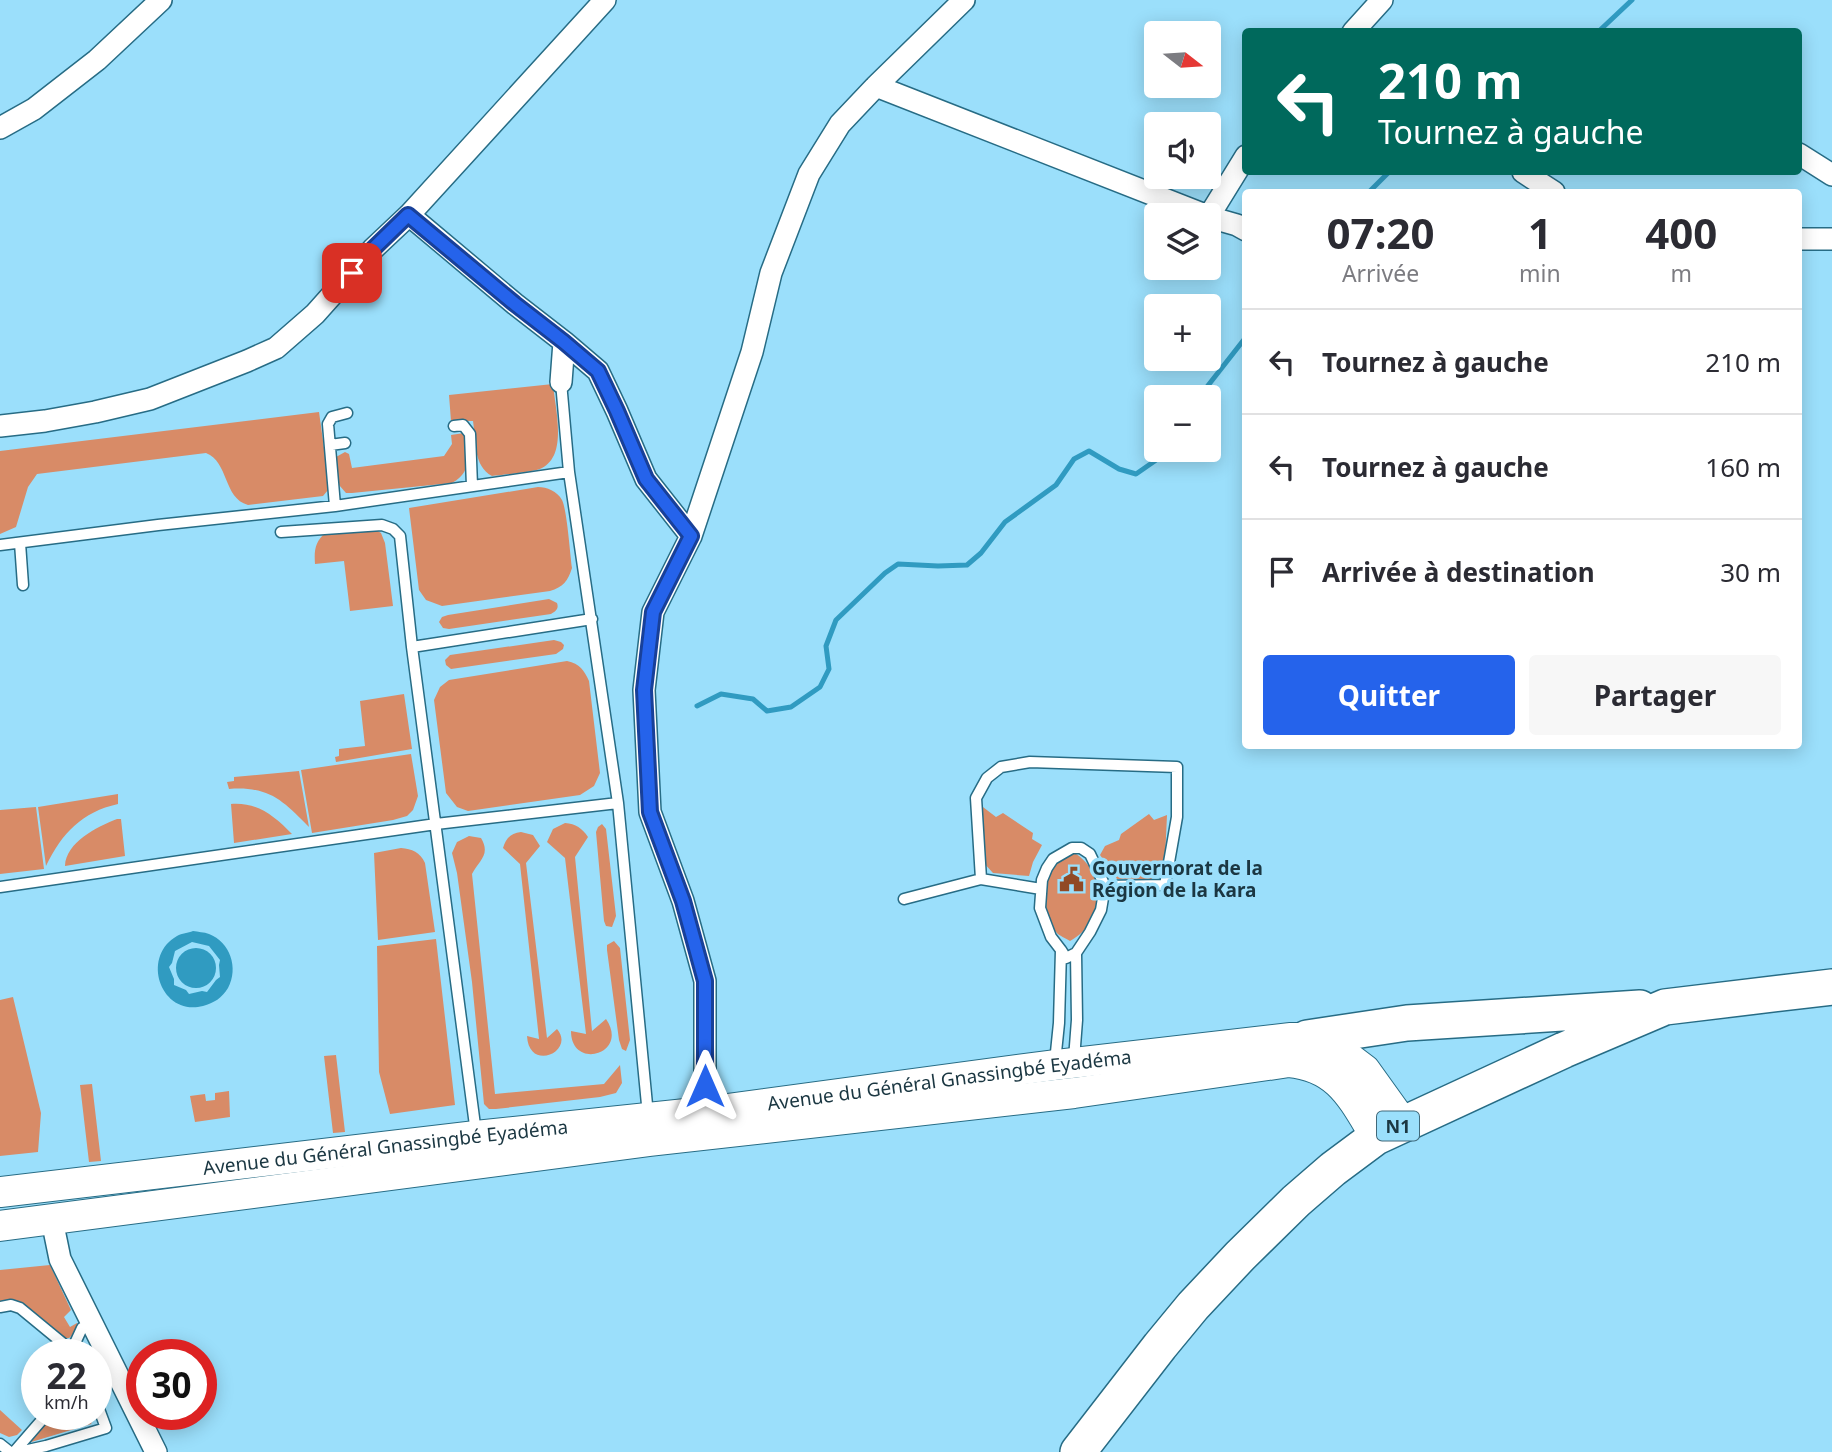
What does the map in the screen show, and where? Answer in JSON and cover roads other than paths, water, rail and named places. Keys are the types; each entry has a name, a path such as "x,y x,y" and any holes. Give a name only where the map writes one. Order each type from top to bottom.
{"highway":[{"name":"N1","path":"1078,1452 1193,1306 1240,1256 1296,1201 1333,1170 1390,1130 1563,1050 1665,1007 1832,987"},
{"path":"1307,1038 1407,1023 1665,1007"}],"main road":[{"name":"Avenue du Général Gnassingbé Eyadéma","path":"649,1129 705,1112 1065,1063 1307,1038 1336,1048 1365,1070 1390,1130"},
{"name":"Avenue du Général Gnassingbé Eyadéma","path":"0,1192 477,1150 649,1129 1055,1095 1289,1062 1306,1063 1325,1071 1390,1130"},
{"path":"1055,1095 1065,1063"},
{"name":"Avenue du Général Gnassingbé Eyadéma","path":"0,1226 52,1220 477,1150"}],"street":[{"path":"0,128 34,110 97,60 161,0"},
{"path":"0,426 95,412 150,399 276,348 315,314 605,0"},
{"path":"705,1112 705,981 683,901 650,812 644,690 653,612 691,536 752,352 771,272 809,174 840,124 964,0"},
{"path":"1357,28 1382,0"},
{"path":"876,86 1175,203"},
{"path":"1802,156 1832,175"},
{"path":"1216,203 1242,162"},
{"path":"1527,175 1549,189"},
{"path":"408,215 598,371 646,479 691,536"},
{"path":"1221,220 1242,228"},
{"path":"1802,239 1832,239"},
{"path":"561,382 564,342"},
{"path":"52,1220 60,1259 156,1452"}],"lane":[{"path":"561,382 569,472 618,803 649,1129"},
{"path":"335,506 329,420 347,413"},
{"path":"454,426 463,425 470,434 472,486"},
{"path":"330,445 345,443"},
{"path":"0,545 335,506 569,472"},
{"path":"281,532 382,524 400,536 477,1150"},
{"path":"20,542 23,584"},
{"path":"412,647 592,620"},
{"path":"981,879 976,798 987,778 1001,767 1030,762 1177,767 1177,817 1165,884 1105,886"},
{"path":"0,887 436,824 618,803"},
{"path":"1072,848 1081,848 1090,854 1105,886 1101,910 1090,932 1076,953 1066,958 1051,937 1040,908 1042,880 1046,868 1053,859 1072,848"},
{"path":"904,899 981,879 1041,889"},
{"path":"1061,950 1059,1023 1065,1063"},
{"path":"1065,1063 1076,1020 1076,953"},
{"path":"0,1307 11,1305 20,1308 55,1339"},
{"path":"77,1339 82,1328 92,1324"},
{"path":"0,1444 12,1452 32,1430"},
{"path":"19,1452 99,1430"}],"water":[{"path":"193,931 209,934 222,943 230,956 233,972 228,988 214,1002 188,1007 176,1003 167,994 160,983 158,970 166,945 177,936","holes":["192,942 209,946 220,960 220,977 207,992 189,994 174,985 169,967 175,951"]},
{"path":"196,948 204,949 210,954 215,960 215,976 210,982 204,987 196,988 188,987 182,982 177,976 176,968 177,960 182,954 188,949"}],"waterway":[{"path":"1602,28 1632,0"},
{"path":"1372,189 1386,175"},
{"path":"1208,385 1242,342"},
{"path":"697,706 721,694 753,699 767,711 791,707 820,687 829,669 826,646 836,620 898,564 967,565 981,553 1005,522 1056,485 1074,459 1089,451 1119,469 1136,474 1153,462"}],"place":[{"name":"Gouvernorat de la Région de la Kara","path":"1072,879"}]}
